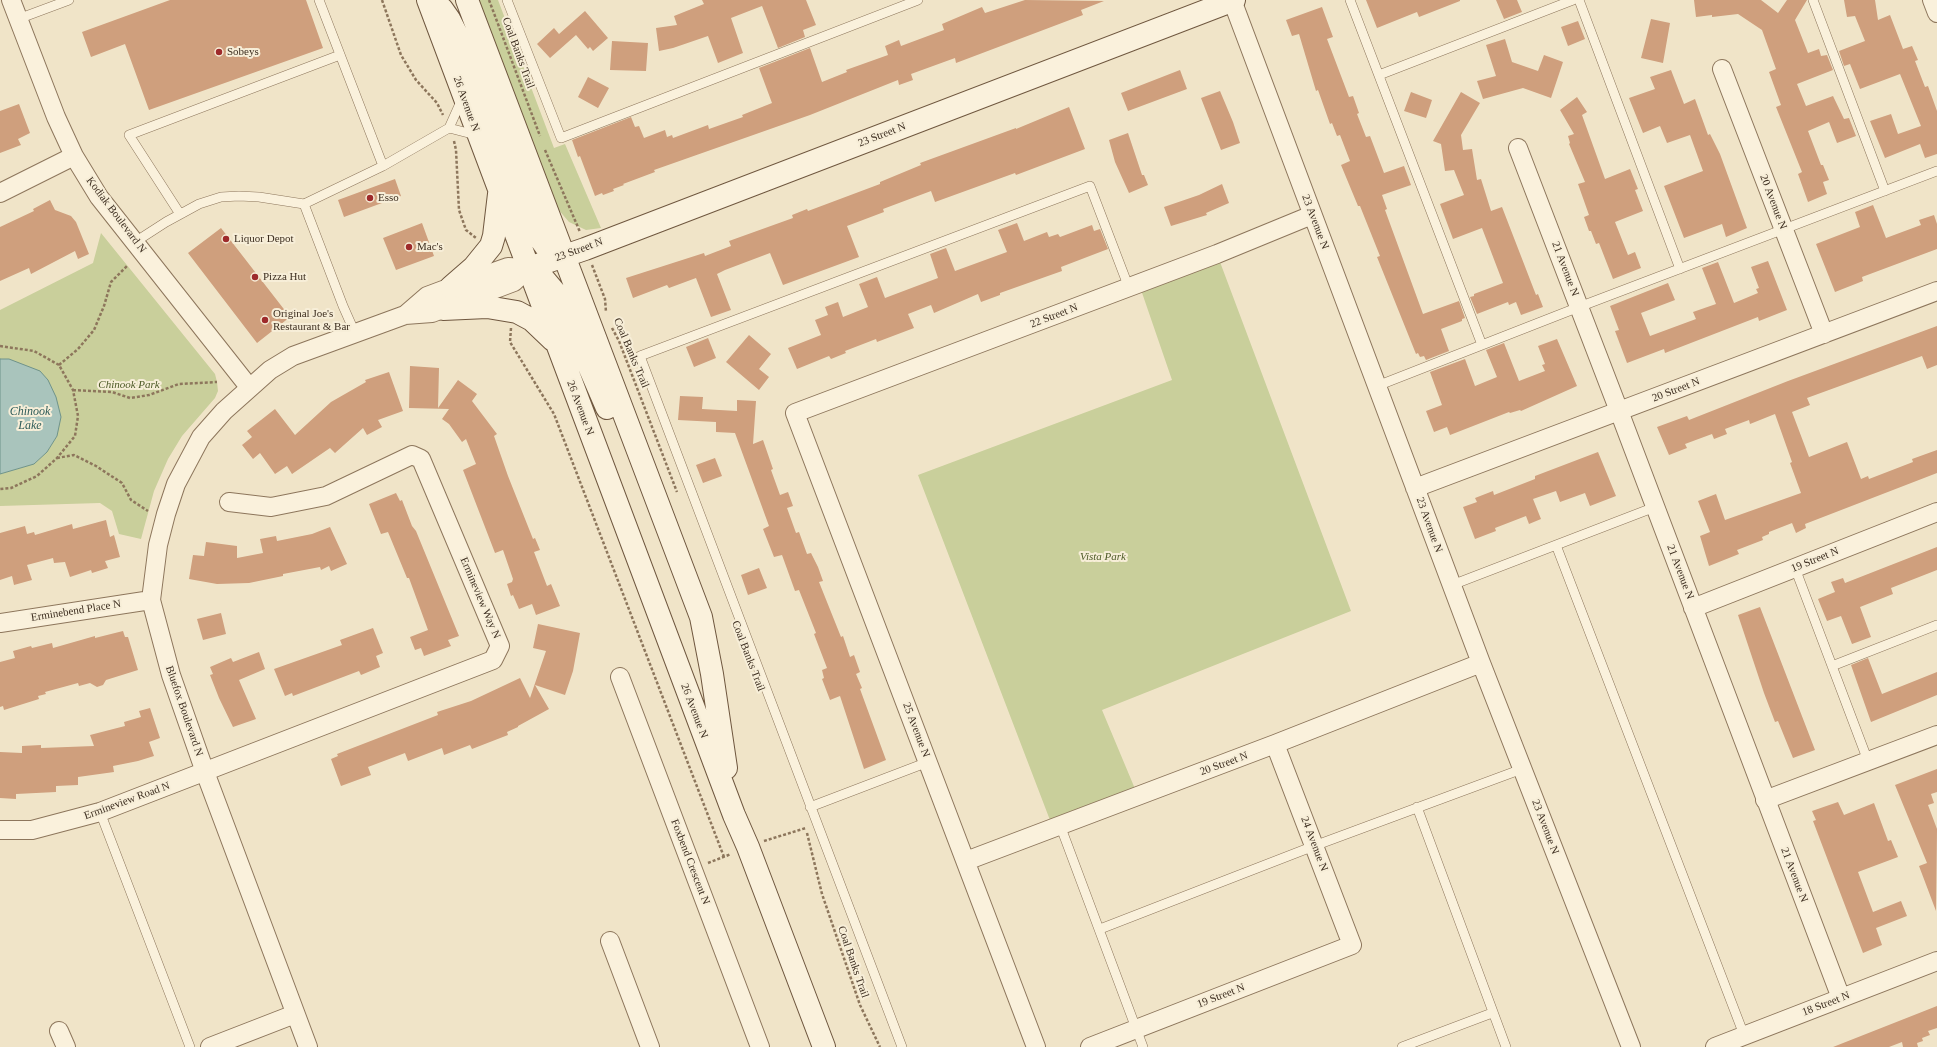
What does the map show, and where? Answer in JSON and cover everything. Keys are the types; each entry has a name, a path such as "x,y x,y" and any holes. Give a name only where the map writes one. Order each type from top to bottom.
{"main road":[{"name":"26 Avenue N","path":"428,0 734,815 748,847 824,1047"},
{"path":"436,0 449,19 467,55 539,237 549,251 564,256"},
{"name":"26 Avenue N","path":"467,0 700,617 712,674 734,815"},
{"name":"23 Street N","path":"529,268 564,256 1233,0"},
{"path":"450,287 474,268 491,246 494,236 500,191"},
{"path":"529,268 544,278 559,297 628,456 656,498"},
{"path":"443,309 487,307 517,312 532,320 556,344"}],"street":[{"name":"Kodiak Boulevard N","path":"11,0 56,117 74,156 99,197 248,387"},
{"name":"23 Avenue N","path":"1233,0 1312,215 1481,664 1630,1047"},
{"path":"1932,0 1937,13"},
{"name":"20 Avenue N","path":"1722,69 1824,334"},
{"name":"21 Avenue N","path":"1518,148 1656,507 1765,800 1841,998"},
{"path":"0,193 74,156"},
{"name":"22 Street N","path":"795,413 1129,288 1312,215"},
{"name":"23 Street N","path":"405,315 427,296 450,287 508,267 529,268"},
{"name":"23 Street N","path":"248,387 270,370 293,356 405,315 432,314 514,282 529,268"},
{"name":"20 Street N","path":"1415,488 1937,291"},
{"name":"Bluefox Boulevard N","path":"248,387 214,420 201,437 176,484 158,545 152,600 171,675 205,772 308,1047"},
{"name":"25 Avenue N","path":"795,413 1036,1047"},
{"name":"Ermineview Way N","path":"205,772 493,660 500,646 420,458 412,455 326,496 271,507 229,502"},
{"name":"19 Street N","path":"1694,608 1937,512"},
{"name":"Erminebend Place N","path":"0,623 152,600"},
{"name":"20 Street N","path":"966,861 1481,664"},
{"name":"Foxbend Crescent N","path":"620,677 760,1047"},
{"path":"1765,800 1937,735"},
{"name":"24 Avenue N","path":"1275,744 1352,944"},
{"name":"Ermineview Road N","path":"0,830 32,830 100,812 205,772"},
{"path":"610,941 650,1047"},
{"name":"19 Street N","path":"1090,1047 1352,944"},
{"name":"18 Street N","path":"1715,1047 1937,961"},
{"path":"210,1047 295,1014"}],"lane":[{"path":"18,18 69,0"},
{"path":"319,0 383,166"},
{"path":"507,0 561,138 918,0"},
{"path":"1350,0 1482,345"},
{"path":"1379,75 1574,0"},
{"path":"1578,0 1680,269"},
{"path":"1813,0 1885,191"},
{"path":"180,214 129,135 340,55"},
{"path":"135,242 180,214 204,202 221,197 246,196 304,204 383,166 449,128 463,96"},
{"path":"449,128 462,130 478,136"},
{"path":"1377,386 1579,307 1937,172"},
{"path":"902,1047 640,356 1090,186 1129,288"},
{"path":"304,204 342,306 356,334"},
{"path":"1452,586 1656,507"},
{"path":"1556,546 1744,1035"},
{"path":"1794,568 1868,761"},
{"path":"1832,666 1937,625"},
{"path":"810,807 928,762"},
{"path":"1100,929 1314,846 1522,769"},
{"path":"1417,807 1492,1013 1506,1047"},
{"path":"100,812 190,1047"},
{"path":"1060,825 1143,1047"},
{"path":"1402,1047 1492,1013"}],"path":[{"path":"382,0 401,55 416,80 437,103 444,117"},
{"name":"Coal Banks Trail","path":"489,0 540,137"},
{"path":"453,138 456,150 459,210 466,230 477,239"},
{"path":"543,144 576,223"},
{"path":"59,365 78,349 94,330 104,306 110,282 128,266"},
{"name":"Coal Banks Trail","path":"595,273 605,299 607,316"},
{"path":"512,326 509,331 510,342 554,414 724,857"},
{"name":"Coal Banks Trail","path":"612,327 619,340 678,496"},
{"path":"0,346 34,351 59,365 73,390 78,416 75,436 57,458 37,476 11,488 0,489"},
{"path":"73,390 112,392 130,398 149,395 179,384 217,382"},
{"path":"57,458 74,456 96,466 122,483 131,500 148,511"},
{"name":"Coal Banks Trail","path":"803,821 822,894 860,1005 880,1047"},
{"path":"758,844 806,828"},
{"path":"708,863 736,852"}],"green space":[{"path":"472,0 498,0 554,148 565,144 601,228 586,230 569,222 552,202"},
{"name":"Chinook Park","path":"101,233 215,374 217,382 218,391 215,398 182,436 168,459 154,491 141,539 119,534 112,511 100,503 0,506 0,474 34,464 47,452 57,436 9,359 0,359 0,310 93,263"},
{"name":"Vista Park","path":"1217,254 1351,611 1102,710 1138,796 1053,828 918,475 1172,380 1139,284"}],"water":[{"name":"Chinook Lake","path":"0,359 9,359 40,371 48,380 56,397 61,417 57,436 47,452 34,464 0,474"}],"building":[{"name":"Sobeys","path":"170,0 306,0 323,48 149,110 125,44 91,57 82,32"},
{"path":"702,0 806,0 816,25 803,30 805,37 778,48 762,6 731,18 743,53 718,63 708,36 673,48 659,51 656,28 677,25 674,16 704,4"},
{"path":"1025,0 1104,1 1081,10 1083,15 956,63 955,58 911,74 913,80 899,85 898,80 810,115 654,170 655,172 623,184 624,185 613,189 614,191 603,195 602,193 595,196 580,156 578,157 572,140 631,117 635,127 639,126 644,138 665,130 667,137 672,135 673,138 708,125 709,129 743,117 742,115 772,103 759,68 810,48 822,82 847,72 846,70 888,55 885,46 899,40 901,46 944,30 942,24 982,7 985,13"},
{"path":"1366,0 1460,1 1419,17 1417,12 1377,28"},
{"path":"1496,0 1517,0 1522,12 1504,19"},
{"path":"1694,0 1761,0 1778,13 1787,0 1807,0 1795,20 1808,53 1819,49 1821,56 1827,55 1833,70 1797,84 1806,106 1833,96 1844,119 1849,118 1856,136 1837,143 1829,122 1808,131 1821,165 1823,165 1829,180 1823,182 1827,194 1808,202 1798,174 1802,172 1776,107 1781,105 1769,72 1776,69 1762,30 1738,14 1696,17"},
{"path":"1844,0 1875,0 1878,20 1890,15 1903,49 1912,46 1918,60 1915,61 1925,87 1928,86 1937,111 1937,154 1925,158 1920,144 1885,158 1870,121 1891,114 1898,134 1921,126 1900,74 1860,89 1850,64 1844,66 1839,51 1865,41 1855,16 1847,17"},
{"path":"1322,7 1333,37 1327,39 1349,97 1353,96 1359,113 1357,114 1366,137 1370,136 1384,173 1404,166 1411,185 1382,195 1387,209 1385,210 1423,314 1459,301 1465,318 1462,319 1462,321 1441,329 1449,351 1426,360 1424,356 1420,357 1418,353 1416,354 1377,257 1380,256 1360,206 1358,206 1341,165 1350,161 1340,135 1337,136 1332,123 1330,124 1318,90 1316,91 1299,34 1292,36 1286,20"},
{"path":"585,11 608,38 593,51 590,47 588,49 576,35 550,58 537,44 554,28 559,34"},
{"path":"1651,19 1670,23 1663,63 1641,58"},
{"path":"1578,21 1585,39 1568,46 1561,27"},
{"path":"1505,39 1512,62 1538,71 1544,55 1563,62 1551,98 1523,88 1483,99 1477,81 1496,76 1486,45"},
{"path":"612,41 648,43 646,71 610,70"},
{"path":"1180,70 1187,89 1128,111 1121,93"},
{"path":"1671,70 1684,104 1695,99 1708,135 1710,134 1720,154 1747,228 1726,237 1722,224 1684,238 1664,186 1703,171 1690,135 1667,143 1660,126 1643,133 1629,98 1655,89 1650,77"},
{"path":"588,77 609,88 598,108 578,97"},
{"path":"1220,91 1240,143 1221,150 1201,98"},
{"path":"1411,92 1432,100 1426,118 1404,111"},
{"path":"1461,92 1480,103 1461,135 1463,150 1472,149 1477,180 1481,179 1491,211 1502,207 1536,295 1538,294 1543,307 1521,315 1516,302 1509,305 1508,302 1477,314 1470,297 1503,283 1482,228 1453,239 1440,204 1464,195 1454,170 1445,171 1441,144 1433,141"},
{"path":"1577,97 1587,112 1582,115 1605,179 1630,169 1638,189 1635,190 1643,211 1615,222 1628,255 1635,252 1641,268 1613,279 1599,243 1596,244 1584,217 1589,215 1578,184 1585,182 1569,144 1568,136 1574,134 1560,110"},
{"path":"19,104 30,133 18,139 21,145 0,153 0,111"},
{"path":"1069,107 1085,149 1016,175 1015,173 935,202 931,191 883,209 884,212 847,226 859,257 783,285 770,253 725,270 717,274 731,310 711,317 696,278 669,288 667,285 633,298 626,278 704,253 705,256 731,246 729,241 793,218 792,215 807,209 808,211 880,184 880,182 921,165 920,163 1016,129"},
{"path":"1128,133 1142,175 1144,175 1148,185 1129,193 1115,162 1109,140"},
{"name":"Esso","path":"395,179 401,196 344,217 338,200"},
{"path":"1222,184 1229,203 1206,213 1207,215 1171,226 1164,207 1199,195"},
{"path":"50,200 55,210 71,216 76,222 89,254 78,259 75,251 31,274 29,268 0,281 0,227 34,211 33,209"},
{"path":"1873,205 1886,238 1921,225 1919,220 1934,215 1937,224 1937,249 1862,277 1863,281 1835,292 1816,244 1860,227 1855,212"},
{"name":"Mac's","path":"422,223 434,256 396,270 383,238"},
{"path":"1017,223 1024,241 1047,232 1049,237 1058,234 1060,237 1092,225 1094,231 1100,229 1108,249 1061,267 1062,271 1000,293 1000,295 981,302 978,294 934,313 931,305 908,314 914,328 877,342 876,339 845,351 846,353 831,359 829,356 797,369 788,348 821,335 815,320 828,315 825,307 838,302 843,317 868,307 859,284 877,277 885,298 938,278 930,254 946,248 955,271 1007,252 998,230"},
{"path":"221,228 290,317 257,343 188,253"},
{"path":"1768,261 1787,310 1759,321 1758,317 1665,353 1664,349 1627,363 1615,331 1619,330 1610,306 1668,283 1675,300 1641,313 1650,336 1696,319 1693,312 1716,304 1702,268 1718,262 1734,303 1758,293 1756,289 1759,288 1751,267"},
{"path":"1937,326 1937,365 1927,369 1922,356 1807,398 1810,405 1792,412 1809,457 1847,442 1861,479 1868,476 1869,479 1913,462 1912,459 1937,450 1937,473 1805,524 1806,528 1796,533 1792,523 1769,532 1769,534 1762,537 1763,540 1737,550 1739,554 1709,566 1700,536 1710,532 1698,501 1716,494 1725,520 1801,493 1775,414 1750,424 1749,420 1725,429 1727,434 1714,439 1712,434 1685,444 1687,448 1669,455 1657,427 1687,416 1689,420 1788,381"},
{"path":"749,335 771,354 759,369 769,377 759,390 726,362"},
{"path":"708,338 716,358 694,367 686,347"},
{"path":"1557,339 1577,386 1521,411 1509,412 1450,435 1447,427 1434,432 1426,411 1442,405 1430,372 1465,359 1475,386 1497,377 1486,350 1504,343 1519,381 1545,371 1542,365 1545,364 1538,346"},
{"path":"410,366 439,368 438,408 458,380 477,394 472,401 497,434 494,436 508,476 533,539 535,538 540,550 534,552 547,586 551,584 560,606 536,615 532,604 519,609 513,595 511,596 507,584 512,582 513,579 503,550 495,553 463,470 476,464 466,439 462,442 449,424 442,419 449,409 409,408"},
{"path":"389,372 403,411 378,420 382,427 367,435 363,428 335,453 330,448 292,474 287,466 275,474 260,453 253,459 242,445 252,437 247,431 275,409 295,435 331,402 366,382 365,380"},
{"path":"680,396 703,397 702,409 737,411 737,400 756,401 753,444 763,440 773,469 771,470 780,495 788,492 793,506 787,508 796,533 799,532 807,554 811,553 818,567 823,581 819,582 841,637 843,636 850,657 854,655 860,672 856,674 862,688 860,689 886,760 864,769 840,696 830,700 822,679 824,678 822,670 827,668 814,634 816,633 799,590 795,591 782,555 774,557 763,529 769,526 735,433 716,432 716,422 678,420"},
{"path":"1598,452 1616,496 1590,506 1585,493 1560,502 1556,491 1533,499 1541,519 1529,524 1526,516 1495,528 1496,531 1475,539 1463,507 1477,502 1475,498 1493,491 1494,495 1535,479 1535,476"},
{"path":"715,458 722,476 703,483 696,465"},
{"path":"396,493 400,501 402,500 412,526 416,531 459,636 448,640 451,646 424,656 421,648 415,650 410,637 428,630 409,578 407,578 388,532 381,534 369,504"},
{"path":"106,520 110,537 114,535 120,557 105,561 108,568 92,573 91,570 70,577 65,562 54,563 53,558 27,565 32,580 14,585 12,576 0,580 0,533 25,526 27,534 34,532 35,535 72,524 73,529"},
{"path":"330,527 347,564 331,571 329,566 321,570 320,567 283,574 283,576 249,583 217,584 189,579 193,555 204,556 206,542 237,546 237,558 263,553 260,539 276,536 277,541 312,534"},
{"path":"1937,547 1937,570 1891,588 1893,594 1860,607 1871,637 1852,644 1841,616 1827,621 1818,599 1835,592 1831,582 1843,578 1845,583"},
{"path":"759,568 767,588 748,595 741,575"},
{"path":"1760,607 1815,750 1793,758 1778,721 1775,722 1738,615"},
{"path":"221,613 226,634 203,640 197,619"},
{"path":"538,624 580,633 573,671 565,695 535,685 549,709 507,732 508,735 472,749 470,745 444,755 442,748 408,761 405,753 368,767 371,775 341,786 331,759 338,756 337,754 438,715 437,712 471,701 520,678 530,698 546,651 533,648"},
{"path":"373,628 383,653 376,656 380,667 361,675 359,671 293,696 292,693 285,696 274,669 342,645 340,640"},
{"path":"123,631 125,637 128,637 138,670 106,680 103,685 97,687 90,683 79,686 78,683 45,692 46,694 38,696 39,699 4,710 3,706 0,707 0,662 15,658 13,651 31,646 32,648 52,643 53,648 95,636 95,638"},
{"path":"259,652 265,669 239,680 256,719 233,727 210,675 213,674 210,667 231,658 233,662"},
{"path":"1868,658 1882,694 1937,672 1937,695 1871,722 1851,665"},
{"path":"150,708 160,738 149,742 154,756 113,766 114,772 78,777 78,785 56,786 56,792 16,794 16,799 0,798 0,752 22,753 22,746 41,745 41,748 94,746 90,735 125,726 124,722 141,717 139,711"},
{"path":"1937,769 1937,792 1931,794 1934,803 1928,805 1937,829 1936,911 1919,866 1927,863 1895,785"},
{"path":"1838,802 1844,815 1874,803 1888,841 1891,840 1898,857 1858,872 1873,912 1901,901 1907,916 1876,928 1882,945 1863,953 1813,821 1816,820 1812,811"},
{"path":"1937,1006 1937,1028 1928,1031 1930,1035 1922,1038 1923,1041 1917,1043 1918,1047 1903,1047 1902,1042 1889,1047 1833,1047"}],"place":[{"name":"Sobeys","path":"219,52"},
{"name":"Esso","path":"370,198"},
{"name":"Liquor Depot","path":"226,239"},
{"name":"Mac's","path":"409,247"},
{"name":"Pizza Hut","path":"255,277"},
{"name":"Original Joe's Restaurant & Bar","path":"265,320"}]}
